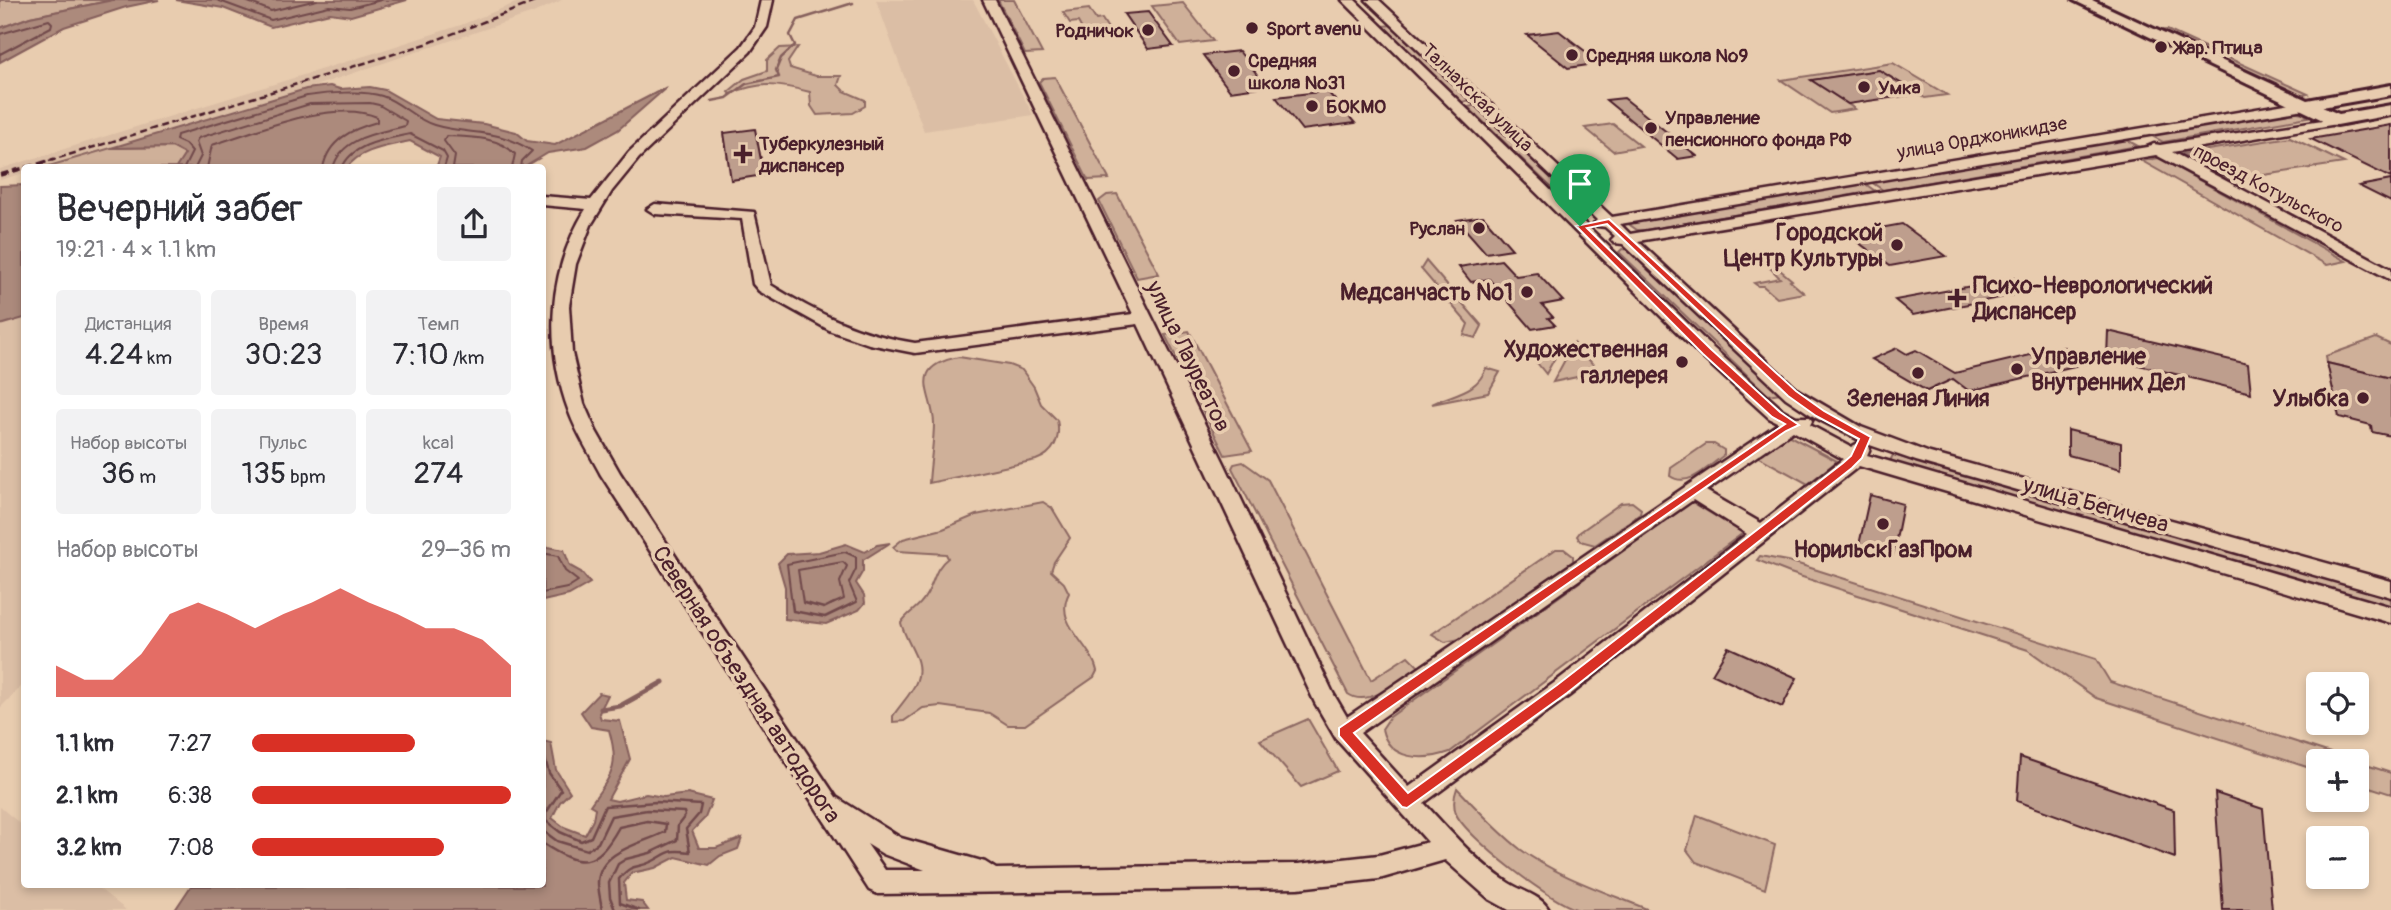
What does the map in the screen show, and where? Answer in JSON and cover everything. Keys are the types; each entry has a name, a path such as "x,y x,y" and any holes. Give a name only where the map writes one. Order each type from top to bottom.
{"main road":[{"path":"2080,0 2337,120"},
{"path":"2110,0 2363,115"},
{"name":"улица Орджоникидзе","path":"2304,105 2391,90"},
{"name":"улица Орджоникидзе","path":"2337,120 2391,110"}],"street":[{"name":"Северная объездная автодорога","path":"767,0 767,15 744,52 634,153 613,176 594,205 577,238 566,270 560,344 575,406 611,475 878,882 1298,876 1379,867 1449,848"},
{"name":"улица Лауреатов","path":"989,0 1323,697 1344,732 1449,848 1498,891 1535,910"},
{"name":"Талнахская улица","path":"1348,0 1707,352 1776,414 1794,425"},
{"name":"Талнахская улица","path":"1373,0 1792,394 1820,414"},
{"name":"улица Орджоникидзе","path":"1580,226 2304,105"},
{"name":"улица Орджоникидзе","path":"1597,244 2337,120"},
{"name":"проезд Котульского","path":"2129,134 2391,275"},
{"path":"546,200 594,205"},
{"path":"655,209 749,215 761,284 765,288 795,308 847,333 882,344 915,348 1143,318"},
{"path":"1344,732 1782,429 1820,414"},
{"name":"улица Бегичева","path":"1820,414 1860,448 1923,457 2391,589"},
{"name":"улица Бегичева","path":"1794,425 1860,448 1919,479 2391,615"},
{"path":"1407,802 1562,689 1761,533 1860,448"},
{"path":"1692,491 1761,533"},
{"path":"825,802 891,846 928,859 1010,880"}],"shaded area":[{"path":"0,0 113,0 30,17 0,28"},
{"path":"523,0 562,0 533,13 306,89 55,164 21,164 21,174 0,180 0,169 461,25"},
{"path":"876,0 973,0 1033,115 924,131"},
{"path":"998,0 1014,0 1042,53 1025,54"},
{"path":"1183,3 1213,41 1180,45 1152,6"},
{"path":"1089,9 1096,20 1102,19 1109,30 1084,33 1078,22 1070,23 1063,12"},
{"path":"1392,25 1471,100 1462,102 1383,26"},
{"path":"2167,30 2308,94 2295,97 2155,31"},
{"path":"798,47 788,62 790,68 816,76 841,76 838,85 844,91 865,100 865,106 853,113 817,115 811,106 810,92 770,85 751,87 730,94 728,92 744,79 767,71 767,60 780,48"},
{"path":"1893,63 1947,95 1925,98 1879,70 1812,80 1855,109 1830,113 1781,80"},
{"path":"1055,77 1109,179 1088,180 1039,82 1043,78"},
{"path":"1477,105 1589,213 1579,214 1468,107"},
{"path":"2293,111 2308,117 2163,142 2150,135"},
{"path":"1613,124 1641,146 1613,151 1585,128"},
{"path":"2290,137 2344,163 2230,180 2182,154"},
{"path":"2125,139 2138,146 1883,190 1871,182"},
{"path":"172,147 186,154 179,164 56,164 111,148"},
{"path":"2159,158 2346,261 2327,265 2142,161"},
{"path":"1864,183 1875,191 1645,230 1637,230 1630,225 1633,222"},
{"path":"1117,194 1159,274 1137,278 1099,201 1107,195"},
{"path":"1622,249 1630,250 1780,393 1768,395 1619,252"},
{"path":"1426,261 1482,326 1476,338 1464,335 1468,324 1421,269"},
{"path":"1774,265 1804,293 1777,298 1763,286 1754,283 1780,278 1768,266"},
{"path":"21,273 21,687 0,708 0,277"},
{"path":"1189,331 1252,451 1225,455 1165,335"},
{"path":"2376,338 2391,345 2391,378 2327,363 2326,356"},
{"path":"1563,343 1546,374 1526,349"},
{"path":"1574,343 1598,370 1596,373 1553,382"},
{"path":"959,357 1009,365 1022,370 1034,387 1041,404 1057,420 1057,439 1047,454 1036,460 929,483 934,423 926,383 933,367"},
{"path":"1486,368 1500,372 1488,393 1432,404 1477,383"},
{"path":"1786,434 1837,461 1808,484 1757,456"},
{"path":"1706,444 1714,444 1724,450 1724,455 1691,478 1684,480 1670,476 1671,468"},
{"path":"1893,455 2391,596 2391,607 1903,468 1889,463"},
{"path":"1243,462 1268,480 1371,680 1408,656 1419,667 1395,685 1375,695 1356,698 1348,694 1232,468 1234,464"},
{"path":"1043,502 1052,508 1070,538 1051,571 1064,583 1069,593 1065,604 1066,614 1069,624 1093,661 1097,671 1094,677 1025,725 1008,725 989,713 940,706 923,708 904,721 893,722 893,716 914,687 919,671 901,623 923,601 939,567 948,558 946,554 897,551 893,547 903,539 943,529 976,515"},
{"path":"1632,502 1641,509 1640,514 1595,545 1580,541 1577,536 1580,532 1621,503"},
{"path":"1692,502 1743,533 1450,752 1429,757 1409,756 1400,753 1386,740 1382,729 1390,717"},
{"path":"1556,549 1564,549 1573,556 1573,561 1465,638 1445,642 1432,634"},
{"path":"1760,556 1792,562 2096,659 2110,682 2318,749 2306,749 2306,767 2096,698 2028,650 1757,560"},
{"path":"1308,719 1338,771 1301,787 1260,740"},
{"path":"2369,766 2391,773 2391,794 2369,787"},
{"path":"1457,788 1503,835 1535,859 1583,883 1649,910 1579,910 1550,896 1512,869 1463,825 1454,807"},
{"path":"0,807 21,824 21,888 98,888 126,910 0,910"},
{"path":"1697,815 1775,845 1765,889 1696,862 1687,850"}],"water":[{"path":"113,0 159,0 126,7 64,27 0,62 0,28 30,17"},
{"path":"176,0 407,0 351,16 330,13 271,27 223,8"},
{"path":"330,86 340,89 370,87 385,90 436,119 484,124 516,132 527,141 555,145 667,87 618,130 587,147 548,153 530,164 437,164 440,157 410,141 367,152 350,164 179,164 185,154 172,147 111,148 306,89"},
{"path":"21,185 21,319 0,325 0,186"},
{"path":"890,543 863,560 863,571 856,583 864,595 865,603 859,610 826,624 785,619 785,587 778,563 787,554 819,552 846,544 865,552 877,545"},
{"path":"546,547 564,550 570,566 581,572 590,583 569,595 546,600"},
{"path":"599,693 608,695 599,713 601,719 620,721 630,759 608,799 617,801 646,794 664,797 688,794 712,800 705,818 692,831 699,848 716,848 742,838 738,849 720,856 709,865 676,857 655,868 632,873 624,883 626,900 642,902 648,910 175,910 190,888 546,888 546,742 551,743 556,770 570,792 560,802 552,818 564,827 585,835 593,820 595,808 590,805 609,778 614,762 609,730 591,727 581,712"}],"building":[{"name":"Родничок","path":"1148,12 1173,46 1148,49 1124,14"},
{"name":"Средняя школа №9","path":"1559,31 1601,63 1568,68 1527,35"},
{"name":"Средняя школа №31","path":"1239,51 1266,86 1230,91 1203,55"},
{"name":"Умка","path":"1879,70 1918,94 1848,104 1811,80"},
{"name":"БОКМО","path":"1327,91 1355,123 1302,130 1276,97"},
{"name":"Управление пенсионного фонда РФ","path":"1624,98 1697,156 1678,159 1606,100"},
{"path":"2391,125 2391,178 2311,139"},
{"name":"Туберкулезный диспансер","path":"755,129 764,175 731,180 724,133"},
{"path":"2391,180 2391,202 2359,186"},
{"name":"Руслан","path":"1483,216 1512,249 1486,253 1457,220"},
{"name":"Городской Центр Культуры","path":"1902,224 1946,256 1890,266 1847,234"},
{"name":"Медсанчасть №1","path":"1501,260 1516,276 1537,273 1563,301 1542,305 1553,317 1548,318 1555,325 1532,329 1489,279 1471,282 1459,267"},
{"name":"Психо-Неврологический Диспансер","path":"2015,278 2034,291 1913,315 1895,300"},
{"path":"2108,331 2248,364 2251,393 2107,357"},
{"path":"2064,347 2087,363 1969,391 1953,379 1927,391 1872,359 1897,348 1907,354 1916,350 1955,373"},
{"name":"Улыбка","path":"2327,363 2391,378 2391,436 2372,432 2371,425 2339,417"},
{"path":"2068,430 2121,443 2121,469 2068,455"},
{"name":"НорильскГазПром","path":"1870,495 1903,504 1893,555 1859,545"},
{"path":"1728,647 1797,678 1782,707 1712,674"},
{"path":"2020,757 2174,810 2175,858 2017,801"},
{"path":"2215,793 2263,809 2272,910 2223,910"}],"waterway":[{"path":"712,101 727,98 746,84 779,77 776,70 781,58 795,45 790,35 798,20 853,3"},
{"path":"601,709 620,706 663,682"}],"railway":[{"path":"49,161 426,44 540,0"},
{"path":"38,164 55,159"},
{"path":"0,175 21,169"}],"place":[{"name":"Sport avenu","path":"1252,28"},
{"name":"Родничок","path":"1148,30"},
{"name":"Жар. Птица","path":"2161,47"},
{"name":"Средняя школа №9","path":"1572,55"},
{"name":"Средняя школа №31","path":"1234,71"},
{"name":"Умка","path":"1864,87"},
{"name":"БОКМО","path":"1312,106"},
{"name":"Управление пенсионного фонда РФ","path":"1651,128"},
{"name":"Туберкулезный диспансер","path":"743,154"},
{"name":"Руслан","path":"1479,228"},
{"name":"Городской Центр Культуры","path":"1897,245"},
{"name":"Медсанчасть №1","path":"1527,292"},
{"name":"Психо-Неврологический Диспансер","path":"1957,298"},
{"name":"Художественная галлерея","path":"1682,362"},
{"name":"Управление Внутренних Дел","path":"2017,369"},
{"name":"Зеленая Линия","path":"1918,373"},
{"name":"Улыбка","path":"2363,398"},
{"name":"НорильскГазПром","path":"1883,524"}],"route":[{"path":"1609,221 1792,394 1820,414 1865,437 1856,458 1847,466 1562,689 1407,802 1344,732 1782,429 1794,425 1776,414 1707,352 1580,226 1609,221"}]}
